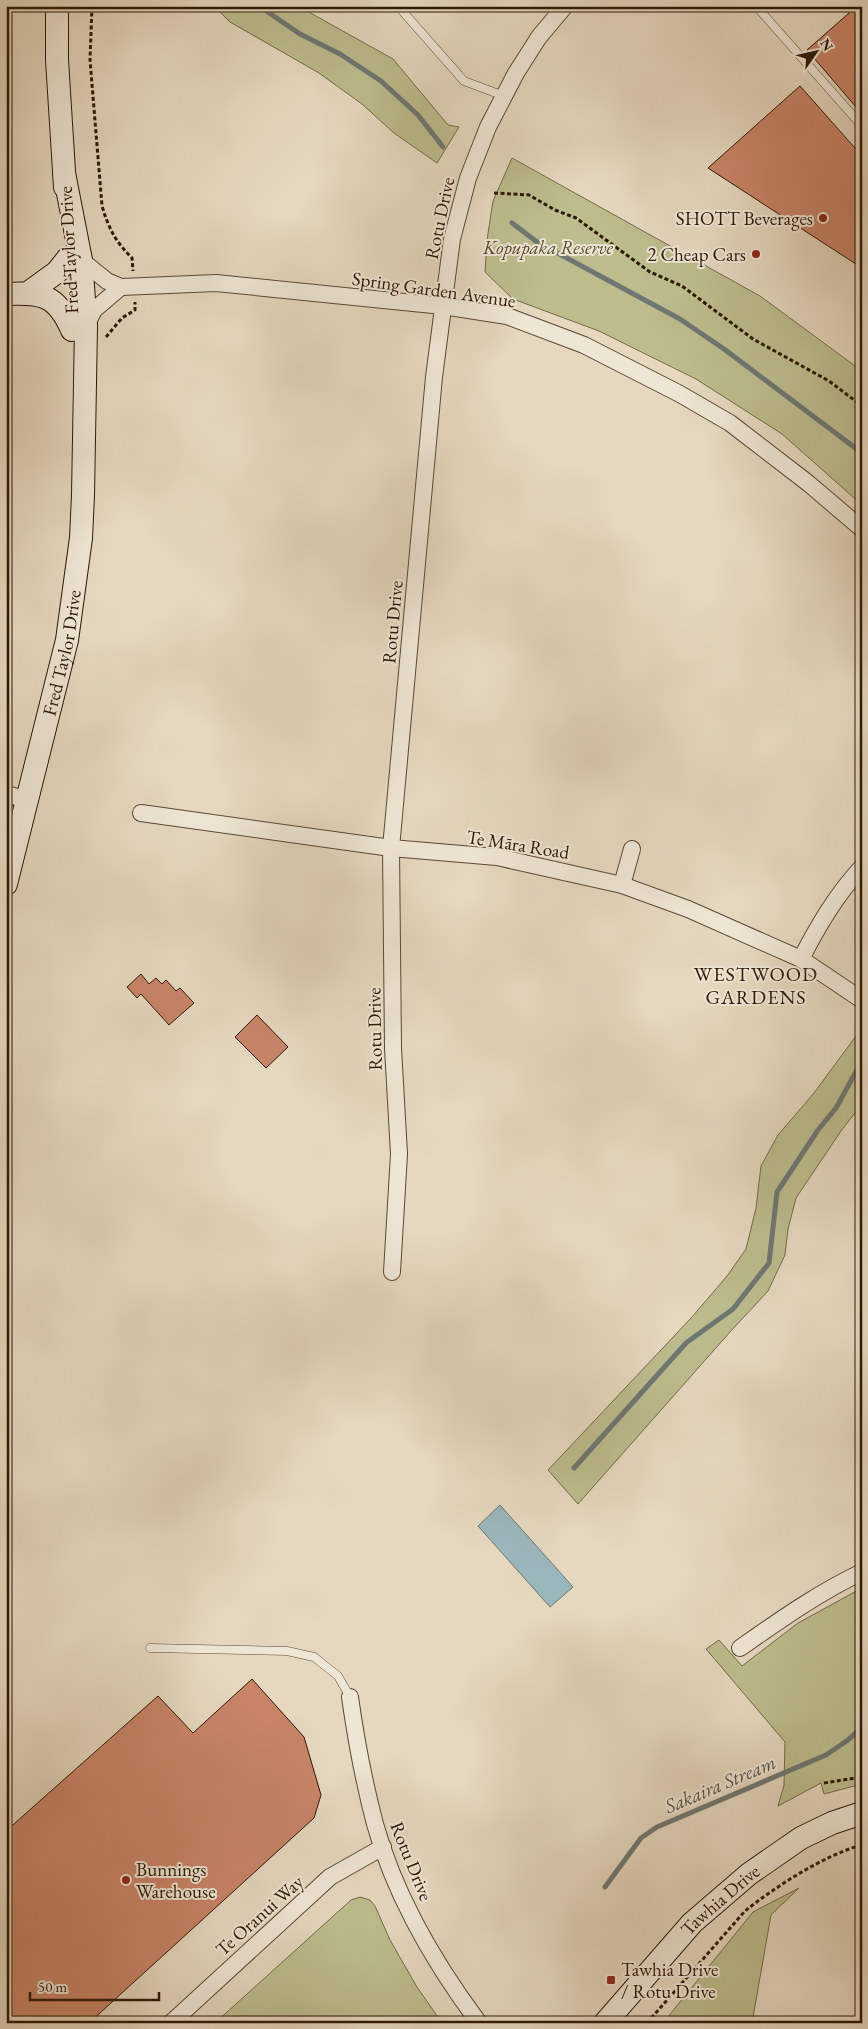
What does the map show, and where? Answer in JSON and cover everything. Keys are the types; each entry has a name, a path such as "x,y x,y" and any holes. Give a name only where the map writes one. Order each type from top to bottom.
{"main road":[{"name":"Fred Taylor Drive","path":"6,884 67,640 81,538 84,495 84,417 74,259 64,173 57,60 57,6"},
{"path":"28,293 74,259"},
{"path":"6,294 38,294 55,303 79,328"},
{"name":"Tawhia Drive","path":"605,2023 692,1923 749,1874 801,1838 832,1823 862,1813"}],"street":[{"name":"Rotu Drive","path":"392,1272 399,1154 393,1048 391,848 434,377 452,239 468,178 488,127 516,73 539,37 564,6"},
{"path":"74,259 107,281 121,287 94,310 79,328"},
{"name":"Spring Garden Avenue","path":"121,287 216,283 444,306 507,316 584,345 680,394 730,423 770,452 862,528"},
{"path":"6,794 28,800"},
{"name":"Te Māra Road","path":"141,813 391,848 497,857 622,885 688,909 801,959 862,1000"},
{"path":"622,885 632,849"},
{"path":"801,959 825,913 848,882 862,867"},
{"path":"740,1648 833,1586 862,1572"},
{"name":"Rotu Drive","path":"350,1697 360,1761 383,1847 392,1872 421,1934 457,1994 479,2023"},
{"name":"Te Oranui Way","path":"171,2023 330,1877 383,1847"}],"lane":[{"path":"398,6 464,81 504,96"},
{"path":"756,6 862,126"},
{"path":"150,1648 287,1651 314,1657 338,1676 350,1697"}],"path":[{"path":"92,6 90,60 102,206 109,227 118,244 132,258 133,275"},
{"path":"494,193 529,195 555,210 576,218 650,272 682,286 753,339 829,381 862,406"},
{"path":"102,341 122,318 135,310"},
{"path":"824,1783 862,1778"},
{"path":"647,2023 745,1912 805,1871 862,1845"}],"green space":[{"path":"214,6 298,6 393,59 448,125 459,127 437,163 394,133 362,104 319,73 230,22"},
{"name":"Kopupaka Reserve","path":"512,158 760,296 862,371 862,505 782,434 696,379 599,331 513,299 485,272 487,240 493,201"},
{"path":"856,1036 862,1040 862,1104 841,1131 796,1198 788,1229 785,1255 768,1291 578,1504 548,1470 692,1317 727,1276 746,1249 756,1208 761,1166 778,1135 814,1093"},
{"path":"862,1588 862,1784 824,1794 821,1783 778,1806 784,1785 785,1742 706,1649 719,1640 742,1666 798,1623"},
{"path":"799,1888 771,1915 752,2023 663,2023 753,1912"},
{"path":"360,1897 370,1900 375,1906 390,1940 417,1987 442,2023 215,2023 351,1900"}],"water":[{"path":"500,1505 573,1587 550,1607 478,1526"}],"building":[{"path":"857,6 862,6 862,114 807,50"},
{"name":"SHOTT Beverages","path":"800,86 862,156 862,268 708,168"},
{"path":"141,974 149,984 156,978 162,984 166,980 176,991 180,988 194,1003 169,1025 141,994 137,998 127,987"},
{"path":"257,1015 288,1047 266,1068 235,1037"},
{"name":"Bunnings Warehouse","path":"252,1679 304,1737 321,1795 314,1818 89,2023 6,2023 6,1831 158,1696 193,1733"}],"waterway":[{"path":"259,6 300,34 340,54 381,81 418,115 443,147"},
{"path":"512,223 537,242 680,319 724,349 862,453"},
{"path":"574,1468 686,1343 733,1309 769,1263 777,1192 818,1130 836,1108 858,1068"},
{"name":"Sakaira Stream","path":"605,1887 641,1838 657,1827 826,1755 848,1740 862,1727"}],"place":[{"name":"SHOTT Beverages","path":"823,218"},
{"name":"2 Cheap Cars","path":"756,254"},
{"name":"Bunnings Warehouse","path":"126,1880"},
{"name":"Tawhia Drive / Rotu Drive","path":"611,1980"}],"district":[{"name":"WESTWOOD GARDENS","path":"756,986"}]}
